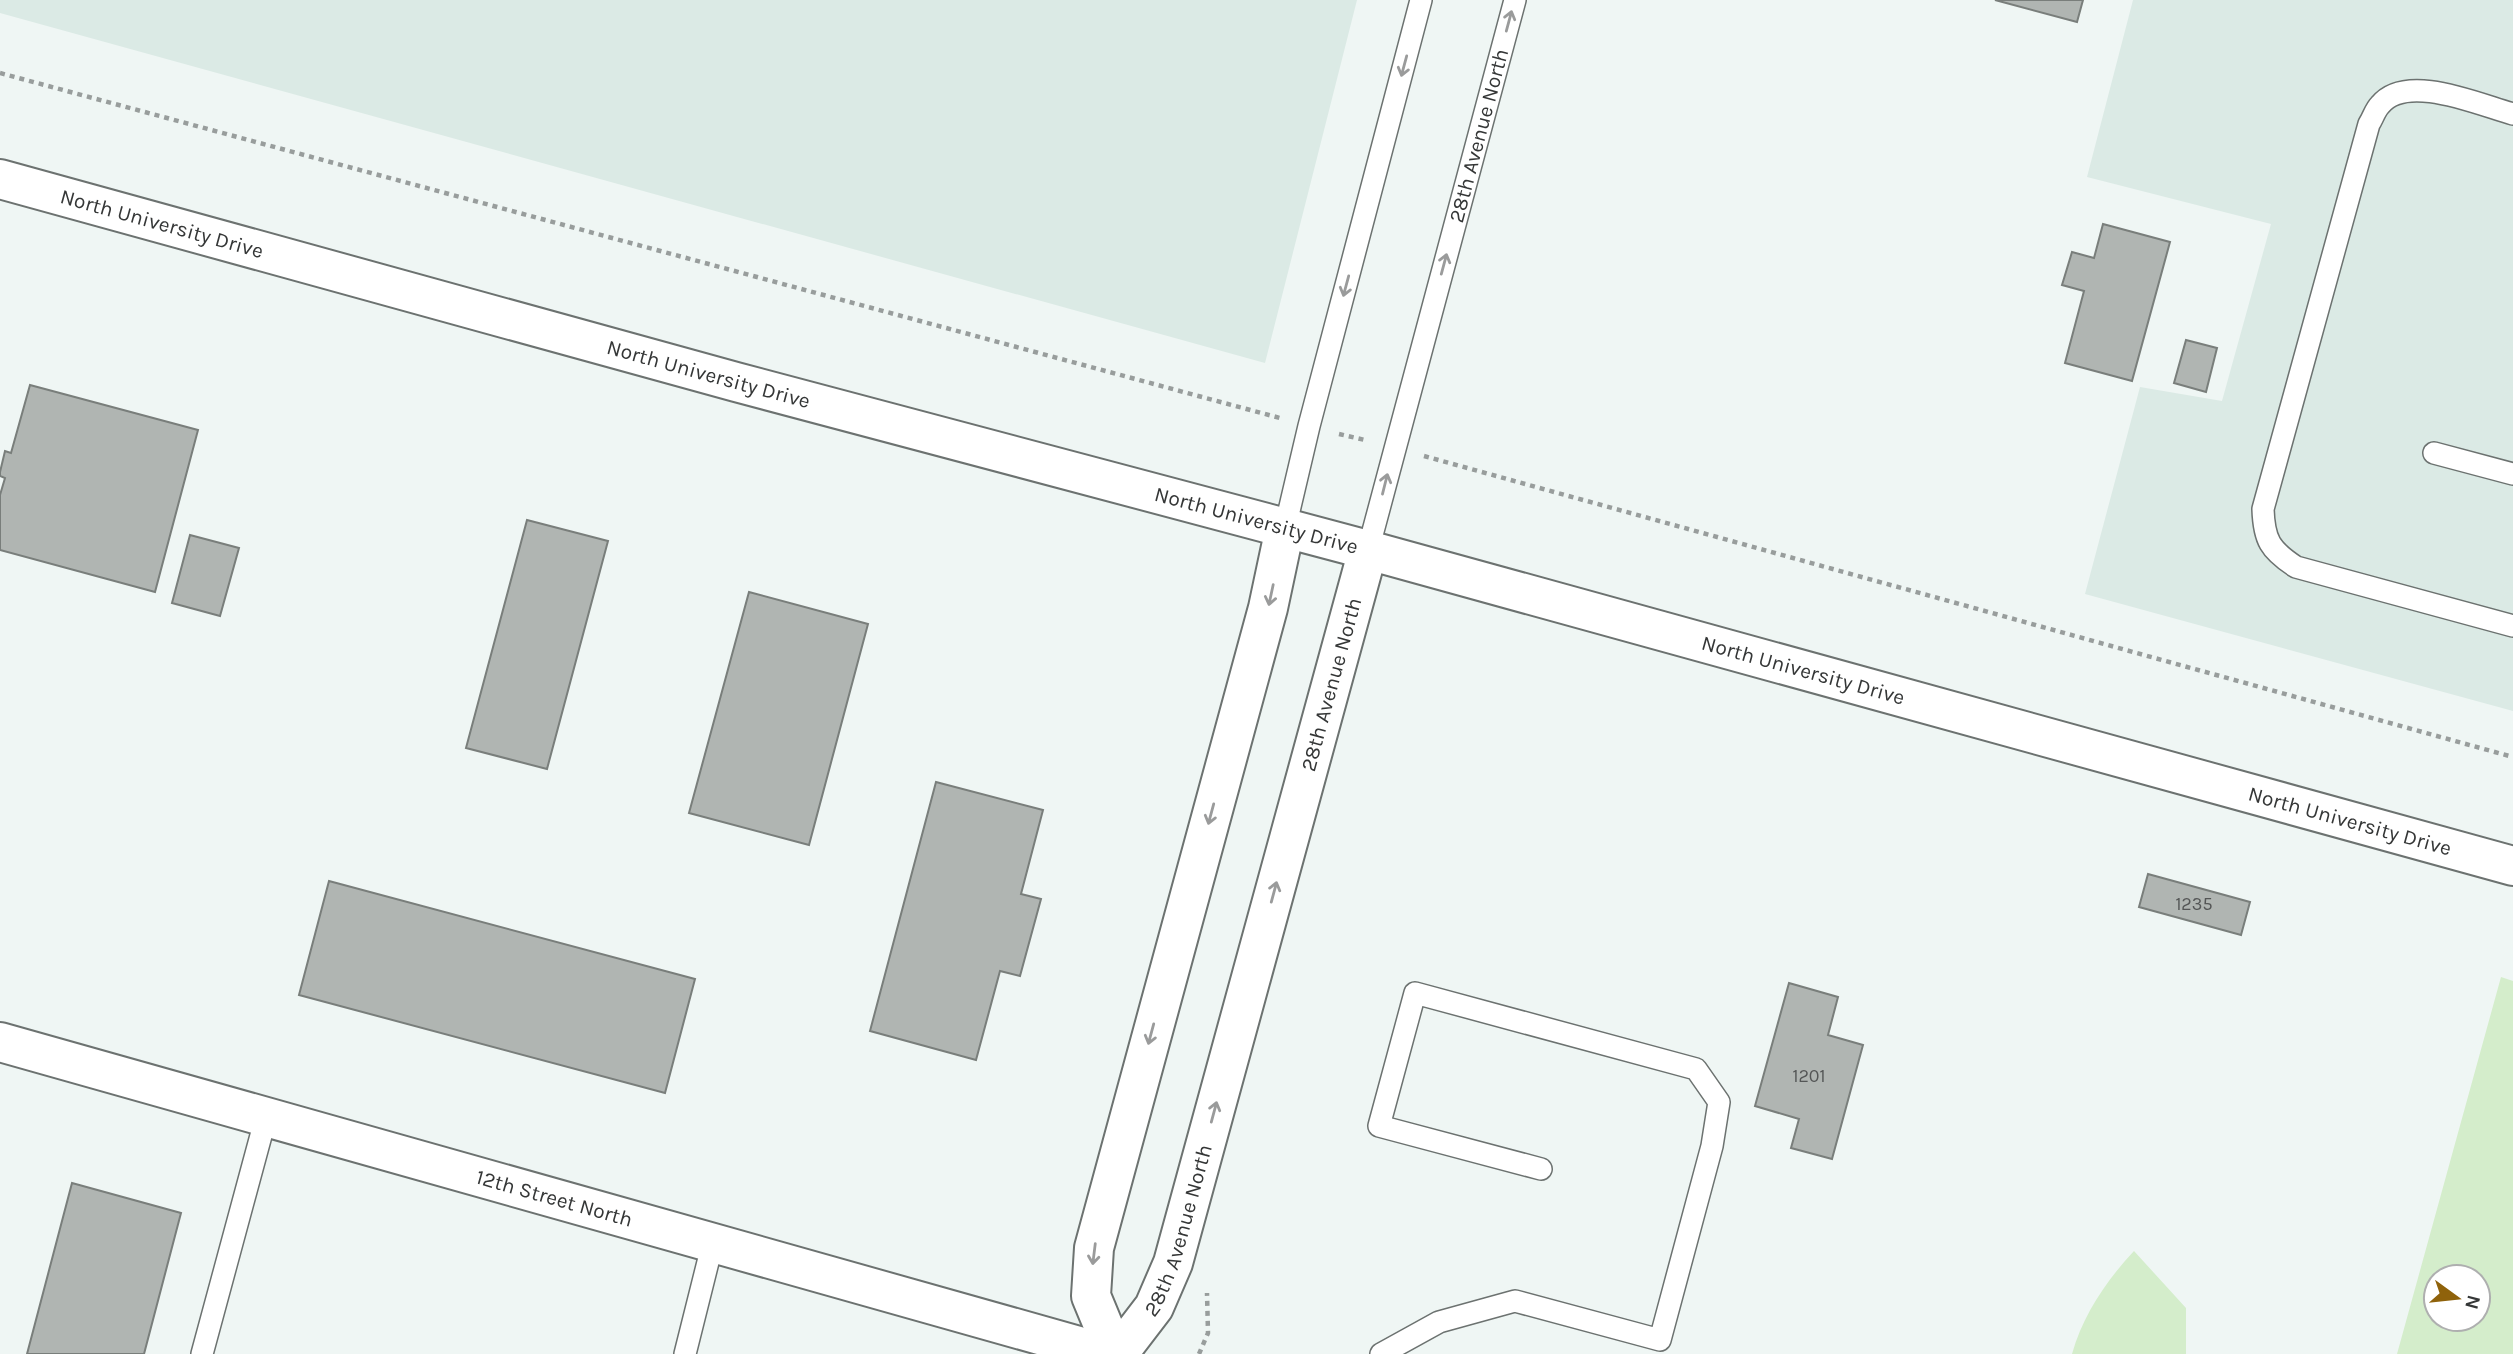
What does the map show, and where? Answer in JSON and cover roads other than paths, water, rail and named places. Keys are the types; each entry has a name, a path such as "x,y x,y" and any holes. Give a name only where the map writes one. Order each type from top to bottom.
{"street":[{"name":"North University Drive","path":"0,179 723,379 1368,550 2513,866"},
{"name":"28th Avenue North","path":"1285,528 1268,608 1094,1248 1091,1296 1116,1354 1154,1307 1173,1263 1368,550"},
{"name":"12th Street North","path":"0,1042 1107,1354"}],"lane":[{"name":"28th Avenue North","path":"1285,528 1308,426 1421,0"},
{"name":"28th Avenue North","path":"1368,550 1515,0"},
{"path":"2513,114 2424,89 2400,91 2381,103 2369,124 2263,509 2264,531 2276,553 2296,567 2513,626"},
{"path":"2434,453 2513,474"},
{"path":"1381,1354 1439,1322 1515,1301 1660,1340 1712,1146 1719,1102 1696,1069 1415,993 1379,1126 1541,1168"},
{"path":"202,1354 266,1117"},
{"path":"685,1354 713,1242"}]}
